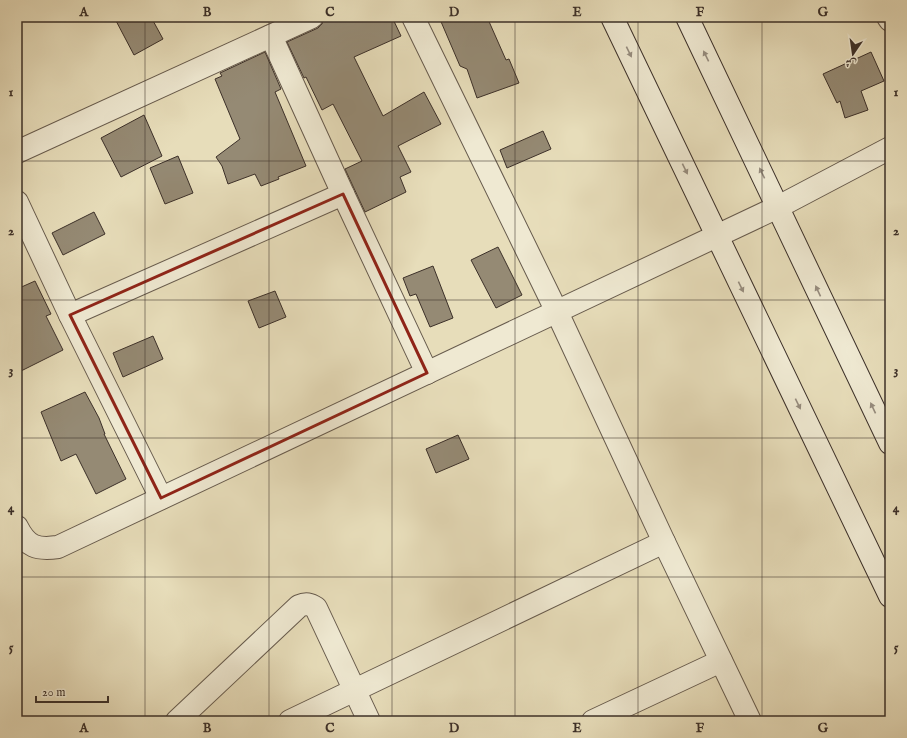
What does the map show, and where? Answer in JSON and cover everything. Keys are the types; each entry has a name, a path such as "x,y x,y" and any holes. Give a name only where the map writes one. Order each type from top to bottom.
{"street":[{"path":"17,152 312,17"},
{"path":"412,17 557,312 664,542 750,721"},
{"path":"612,17 890,596"},
{"path":"687,17 890,443"},
{"path":"271,36 426,373"},
{"path":"17,527 28,543 42,549 58,547 778,207 890,148"},
{"path":"70,314 343,194"},
{"path":"17,202 70,314 161,498"},
{"path":"290,721 664,542"},
{"path":"187,717 299,606 311,604 316,608 369,721"},
{"path":"593,721 721,661"}],"highlighted area":[{"path":"343,194 427,373 161,498 70,315"}],"building":[{"path":"114,17 151,17 163,39 134,55"},
{"path":"324,17 392,17 401,36 354,57 383,116 424,92 441,124 398,146 411,172 400,177 406,192 365,212 345,169 362,161 333,104 322,110 306,77 304,78 287,42 318,28 322,24"},
{"path":"439,17 487,17 506,60 509,59 519,83 477,98 467,69 460,66"},
{"path":"265,52 281,89 275,92 306,166 278,177 279,179 261,186 255,174 228,184 222,166 216,157 240,139 215,79 222,76 220,73"},
{"path":"871,52 884,81 861,91 868,110 845,118 840,101 837,103 823,74"},
{"path":"144,115 162,156 121,177 101,138"},
{"path":"543,131 551,149 507,168 500,150"},
{"path":"178,156 193,193 165,204 150,168"},
{"path":"94,212 105,234 63,255 52,233"},
{"path":"498,247 522,295 496,308 471,260"},
{"path":"433,266 453,318 430,327 416,294 410,296 403,278"},
{"path":"35,281 51,314 46,316 63,350 17,373 17,289"},
{"path":"275,291 286,317 259,328 248,301"},
{"path":"153,336 163,359 123,377 113,353"},
{"path":"85,392 99,418 104,434 126,479 96,494 76,454 61,461 41,412"},
{"path":"458,435 469,459 436,473 426,449"}]}
